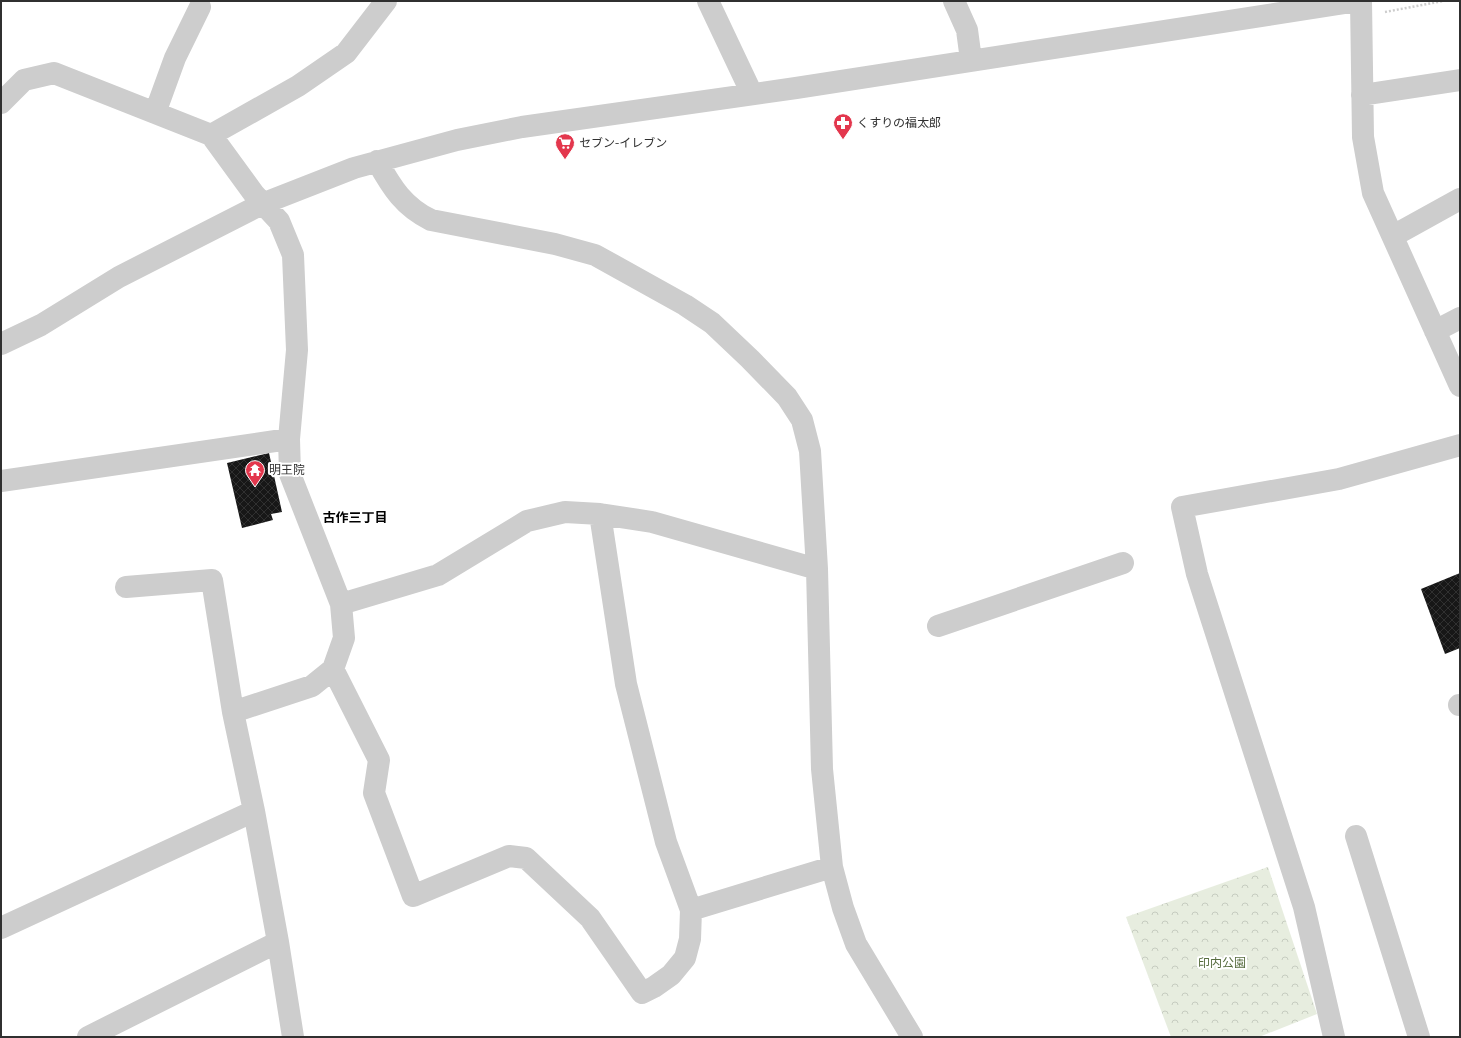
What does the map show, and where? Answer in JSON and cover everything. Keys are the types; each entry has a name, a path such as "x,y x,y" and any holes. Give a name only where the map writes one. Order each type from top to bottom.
{"street":[{"path":"211,136 298,86 346,53 386,1"},
{"path":"708,1 752,94"},
{"path":"954,1 967,30 971,60"},
{"path":"1,344 41,325 119,277 262,204 354,168 457,140 522,127 752,94 1360,1 1363,137 1373,193 1460,386"},
{"path":"155,113 175,58 200,7"},
{"path":"1,103 24,80 54,73 211,136 254,194 279,221 293,255 297,350 289,439 290,474 341,604 344,638 333,668 312,686 233,712"},
{"path":"1362,94 1460,80"},
{"path":"377,162 390,184 401,198 418,213 425,217 447,224 555,244 595,254 685,304 712,323 750,359 787,397 802,420 810,451 817,570 822,769 832,867 842,908 856,944 912,1037"},
{"path":"1393,236 1460,199"},
{"path":"1436,331 1460,318"},
{"path":"1,481 289,439"},
{"path":"1334,1037 1304,907 1197,574 1182,507 1339,479 1460,445"},
{"path":"341,604 438,575 527,521 565,512 600,514 652,522 817,570"},
{"path":"333,668 379,760 374,793 413,896 509,856 526,858 590,918 642,993 654,987 671,975 685,958 690,939 691,910 666,842 626,684 600,514"},
{"path":"938,626 1123,563"},
{"path":"126,587 212,580 233,712 254,811 278,942 293,1037"},
{"path":"1,928 254,811"},
{"path":"1356,836 1419,1037"},
{"path":"691,910 832,867"},
{"path":"88,1037 278,942"}],"green space":[{"name":"印内公園","path":"1268,867 1317,1014 1259,1037 1171,1037 1126,917"}],"building":[{"name":"明王院","path":"269,453 282,512 271,514 273,520 242,528 227,463"},
{"path":"1460,573 1460,648 1445,654 1421,589"}],"place":[{"name":"くすりの福太郎","path":"843,140"},
{"name":"セブン-イレブン","path":"565,160"},
{"name":"明王院","path":"255,487"}],"district":[{"name":"古作三丁目","path":"355,517"}]}
